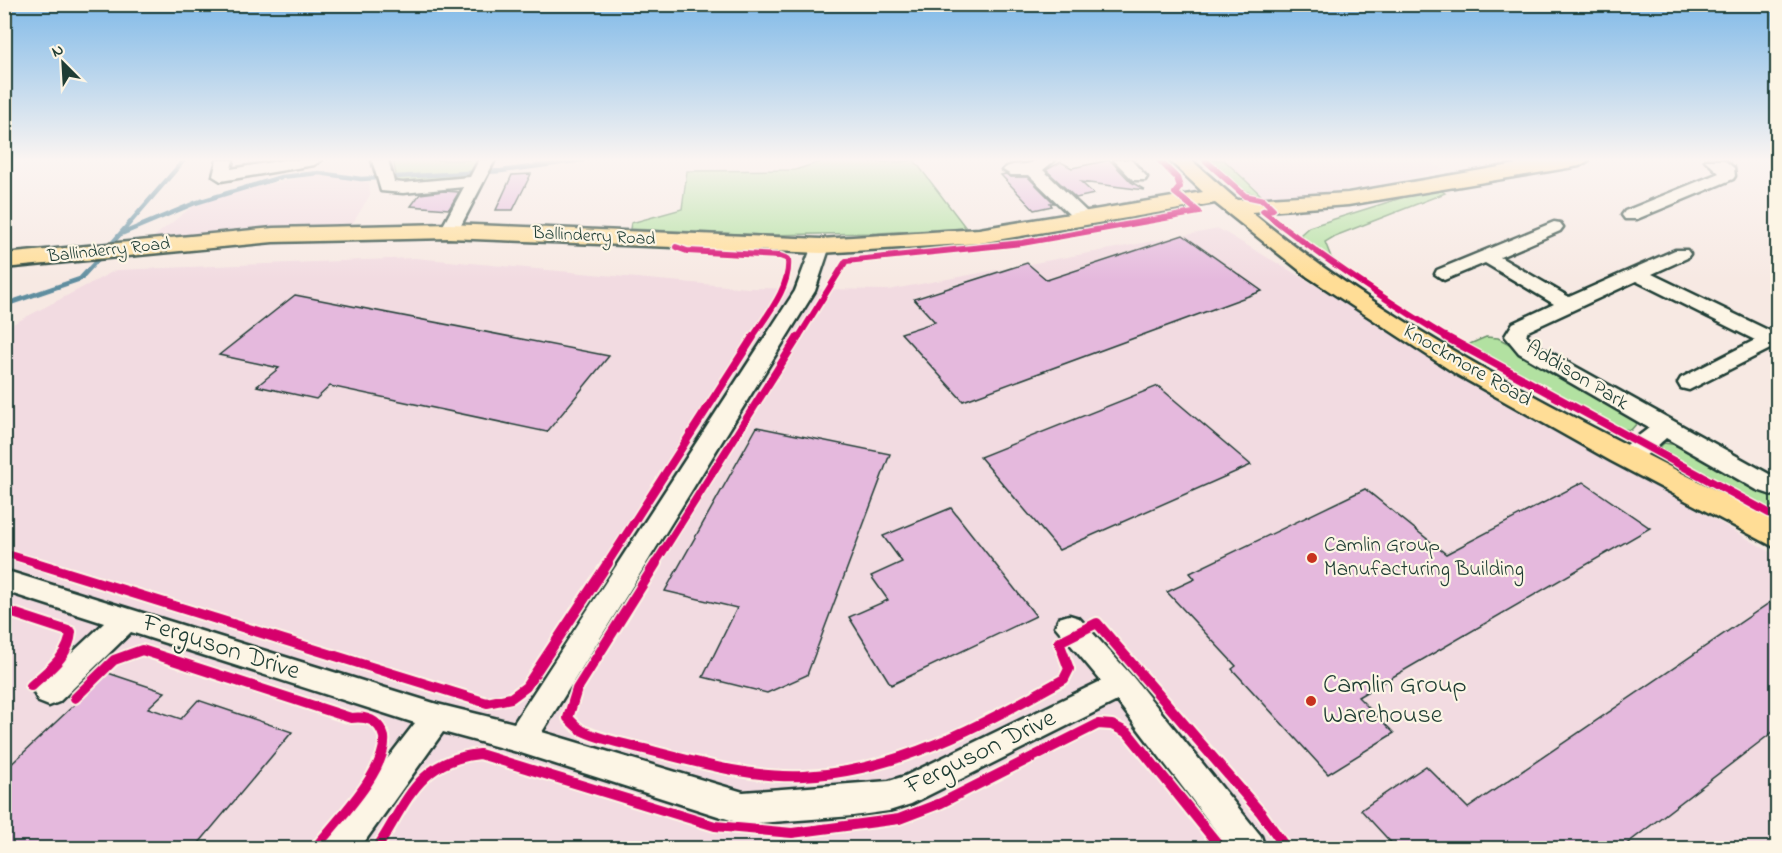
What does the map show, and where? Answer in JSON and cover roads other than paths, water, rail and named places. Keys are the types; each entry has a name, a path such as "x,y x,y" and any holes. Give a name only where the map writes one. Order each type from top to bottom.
{"main road":[{"name":"Knockmore Road","path":"1223,200 1335,287 1394,324 1628,456 1778,537"},
{"name":"Ballinderry Road","path":"4,261 273,235 448,231 821,246 979,236 1083,218 1225,202 1315,200"},
{"name":"Ballinderry Road","path":"1250,222 1345,200"}],"street":[{"path":"448,231 466,200"},
{"path":"1064,200 1083,218"},
{"path":"1631,215 1668,200"},
{"path":"1444,274 1554,227"},
{"path":"522,739 805,291 821,246"},
{"name":"Addison Park","path":"1681,254 1520,327 1515,336 1526,348 1664,428 1765,484 1778,488"},
{"path":"1487,257 1567,304"},
{"path":"1636,273 1773,342"},
{"path":"1689,383 1773,342"},
{"path":"1628,456 1664,428"},
{"name":"Ferguson Drive","path":"4,580 437,717 522,739 743,808 853,801 889,796 911,789 1122,685"},
{"path":"49,693 127,618"},
{"path":"1069,626 1122,685 1249,849"},
{"path":"340,849 437,717"}],"waterway":[{"path":"108,248 150,200"},
{"path":"121,234 206,200"},
{"path":"4,305 80,279 102,255"}],"place":[{"name":"Camlin Group Manufacturing Building","path":"1312,558"},
{"name":"Camlin Group Warehouse","path":"1311,701"}]}
